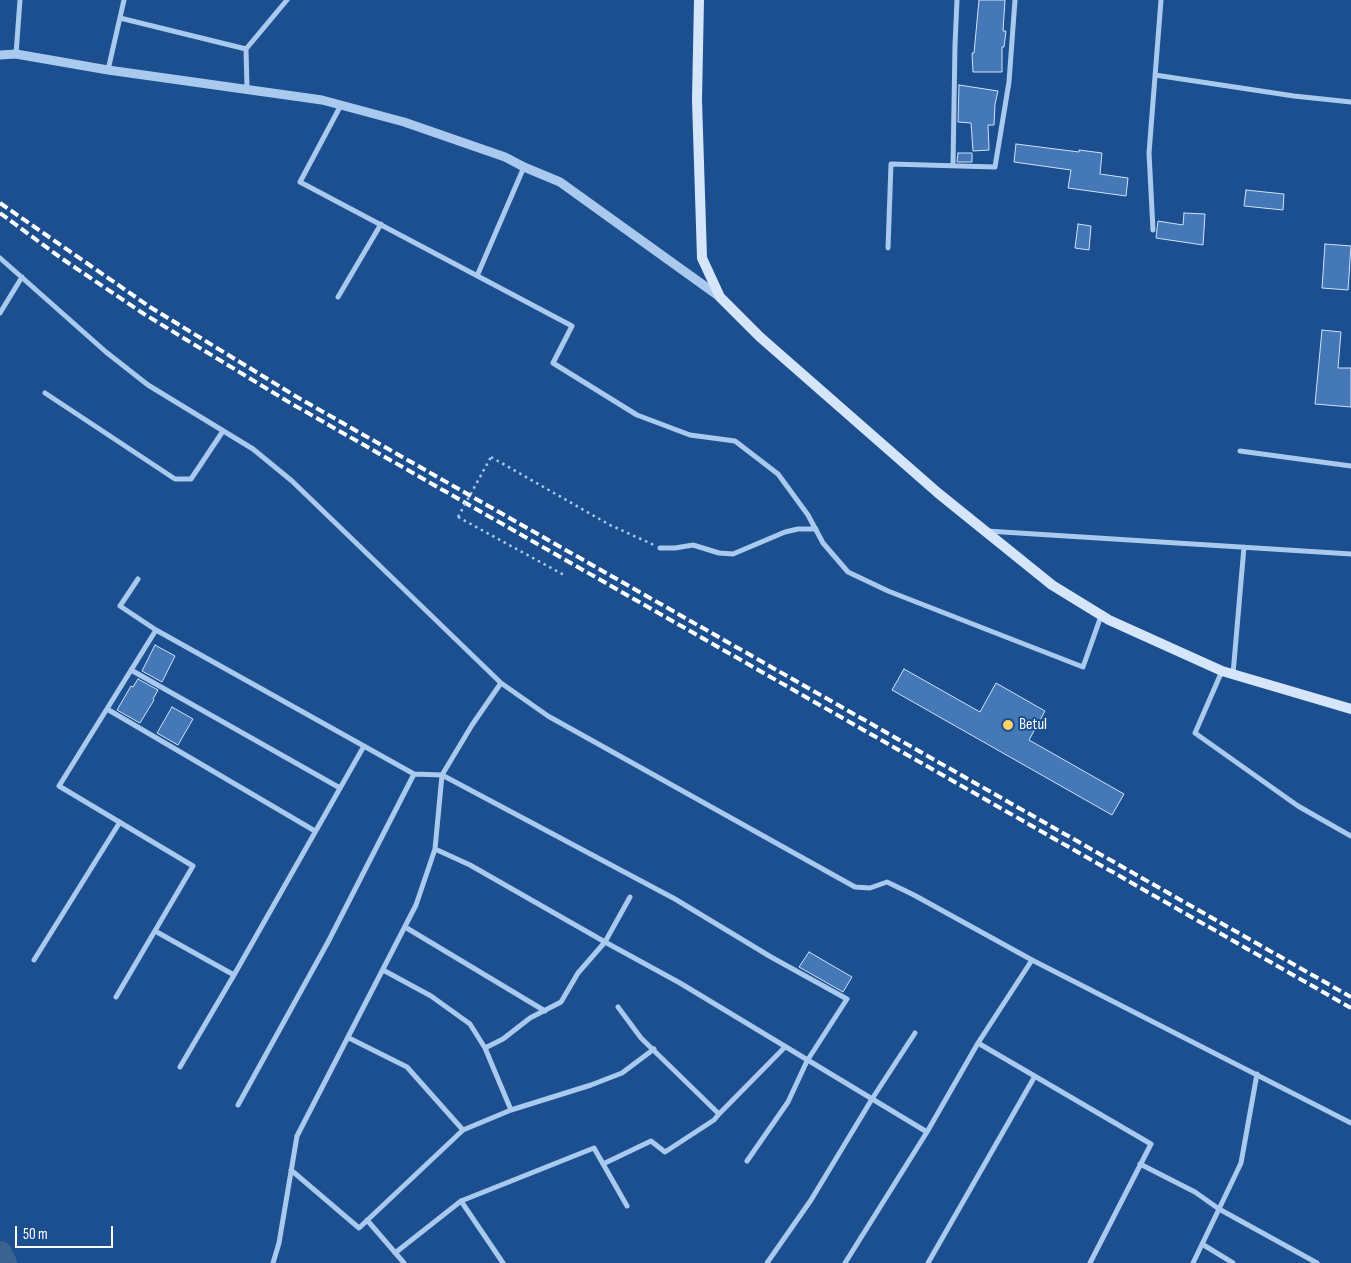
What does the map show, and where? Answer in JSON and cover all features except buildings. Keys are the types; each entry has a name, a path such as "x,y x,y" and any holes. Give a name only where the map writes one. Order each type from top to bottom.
{"main road":[{"path":"699,0 696,100 702,258 720,297 760,337 938,493 1052,585 1101,616 1227,672 1351,709"}],"street":[{"path":"16,54 20,0"},
{"path":"108,70 124,0"},
{"path":"247,90 246,49 287,0"},
{"path":"953,166 955,45 958,0"},
{"path":"888,248 891,164 995,167 1009,82 1015,0"},
{"path":"1152,230 1149,153 1161,0"},
{"path":"120,18 246,49"},
{"path":"0,55 16,54 108,70 322,100 422,128 505,157 560,182 720,297"},
{"path":"1155,75 1294,96 1351,102"},
{"path":"341,105 300,182 572,326 553,363 637,415 690,435 735,441 778,474 808,515 823,543 848,572 888,591 1083,667 1101,616"},
{"path":"477,276 524,167"},
{"path":"338,297 381,224"},
{"path":"0,258 106,352 148,385 253,449 292,481 501,683 548,716 855,887 870,888 887,882 914,894 1032,960 1351,1123"},
{"path":"0,313 22,277"},
{"path":"45,394 175,479 190,479 223,431"},
{"path":"1240,451 1351,466"},
{"path":"660,548 693,545 719,553 733,554 785,532 798,529 816,529"},
{"path":"985,531 1351,554"},
{"path":"1244,547 1227,672 1195,733 1298,806 1351,836"},
{"path":"138,579 120,606 156,630 414,774 442,774 675,899 771,957 847,999 807,1061 788,1102 746,1161"},
{"path":"116,998 193,866 59,786 156,630"},
{"path":"131,670 340,788"},
{"path":"273,1263 279,1243 297,1136 416,905 435,850 442,774 501,683"},
{"path":"107,709 315,832"},
{"path":"180,1067 364,746"},
{"path":"238,1105 328,942 414,774"},
{"path":"34,960 120,822"},
{"path":"435,850 470,865 680,983 927,1132"},
{"path":"486,1048 503,1039 530,1018 561,1002 578,972 605,942 630,897"},
{"path":"405,927 545,1011"},
{"path":"155,931 234,975"},
{"path":"845,1263 927,1132 978,1043 1032,960"},
{"path":"383,970 431,996 470,1024 486,1048 511,1110"},
{"path":"618,1008 641,1038 719,1114"},
{"path":"767,1263 810,1200 915,1033"},
{"path":"349,1038 407,1067 463,1130"},
{"path":"978,1043 1151,1144 1090,1263"},
{"path":"603,1164 651,1141 665,1152 714,1120 785,1047"},
{"path":"291,1170 359,1228 463,1130 511,1110 591,1085 622,1073 654,1049"},
{"path":"1193,1263 1241,1163 1257,1074"},
{"path":"928,1263 1035,1076"},
{"path":"396,1253 461,1201 594,1148 627,1206"},
{"path":"1140,1164 1195,1192 1219,1209 1317,1263"},
{"path":"461,1201 503,1263"},
{"path":"367,1220 396,1253 401,1262"},
{"path":"1202,1244 1233,1263"}],"path":[{"path":"564,576 458,517 491,457 610,525 660,548"}],"waterway":[{"path":"0,1253 5,1263"}],"railway":[{"path":"0,203 150,307 297,397 1351,997"},
{"path":"0,213 61,258 144,314 292,404 1351,1008"}],"place":[{"name":"Betul","path":"1008,725"}]}
